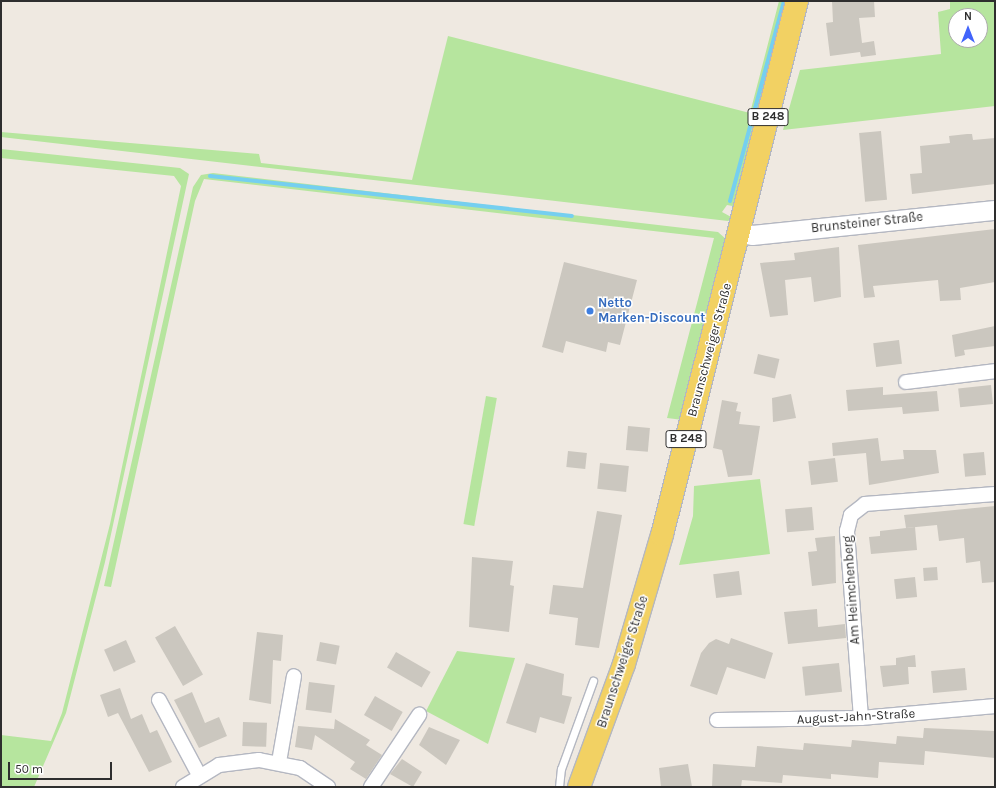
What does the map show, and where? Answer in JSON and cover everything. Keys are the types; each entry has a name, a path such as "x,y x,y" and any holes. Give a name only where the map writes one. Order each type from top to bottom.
{"main road":[{"name":"Braunschweiger Straße","path":"579,787 624,664 647,588 740,233 797,1"}],"street":[{"name":"Brunsteiner Straße","path":"740,233 752,236 995,210"},
{"path":"906,382 995,371"},
{"name":"Am Heimchenberg","path":"861,718 847,531 851,514 865,504 995,494"},
{"path":"279,762 294,676"},
{"path":"159,700 199,775"},
{"name":"August-Jahn-Straße","path":"717,720 861,718 995,706"},
{"path":"371,787 419,715"},
{"path":"183,787 199,775 240,760 279,762 300,768 328,787"}],"lane":[{"name":"Braunschweiger Straße","path":"559,787 562,769 593,680"}],"green space":[{"path":"779,1 789,1 738,207 727,205 722,212 733,218 728,221 1,137 1,132 259,154 261,163 412,180 448,36 750,113"},
{"path":"950,1 995,1 995,106 783,130 800,70 941,54 938,12 948,10 948,48 988,48 988,8 950,8"},
{"path":"1,149 180,168 189,174 105,562 66,713 34,787 1,787 1,735 51,741 62,713 110,524 181,186 174,176 1,158"},
{"path":"213,173 718,232 727,240 683,420 667,418 714,238 204,179 195,201 111,587 104,586 193,187 201,175"},
{"path":"486,396 497,398 474,526 463,524"},
{"path":"760,479 770,554 679,565 693,516 694,486"},
{"path":"457,651 515,658 488,744 426,711"}],"building":[{"path":"832,1 874,1 875,17 859,18 862,43 874,41 876,55 861,57 860,52 830,56 826,23 833,22"},
{"path":"881,131 887,200 865,202 859,133"},
{"path":"972,134 973,140 995,138 995,184 912,194 910,174 922,173 920,146 950,143 949,136"},
{"path":"995,229 995,282 960,288 961,300 940,301 938,280 873,286 875,297 864,298 858,245"},
{"path":"839,247 841,297 814,302 811,277 785,280 788,315 770,317 760,263 795,260 794,253"},
{"name":"Netto Marken-Discount","path":"564,262 637,280 620,345 608,342 606,352 566,341 563,353 542,347"},
{"path":"995,326 995,346 964,350 965,355 955,357 952,335"},
{"path":"899,340 902,364 876,367 873,343"},
{"path":"758,354 779,359 775,378 754,373"},
{"path":"991,385 993,404 960,407 958,388"},
{"path":"883,387 883,395 937,391 939,411 903,414 902,407 848,411 846,390"},
{"path":"791,394 796,418 773,422 772,398"},
{"path":"722,400 738,403 736,411 741,412 739,424 760,426 752,475 728,477 722,450 713,448"},
{"path":"628,426 650,428 648,452 626,450"},
{"path":"878,438 881,461 904,459 903,450 936,450 939,473 869,485 866,453 833,456 832,443"},
{"path":"568,451 587,453 585,469 566,467"},
{"path":"984,452 986,475 965,477 963,454"},
{"path":"835,458 838,482 811,485 808,461"},
{"path":"600,463 629,466 626,492 597,489"},
{"path":"995,506 995,582 982,583 980,561 966,563 964,538 939,541 937,525 906,528 904,515"},
{"path":"812,507 814,530 787,532 785,509"},
{"path":"597,511 622,515 599,648 575,645 578,618 549,614 553,585 583,588"},
{"path":"915,527 917,550 871,554 869,537 880,536 880,531"},
{"path":"835,536 836,583 812,586 808,552 817,551 815,538"},
{"path":"472,557 513,561 510,585 514,586 509,632 469,627"},
{"path":"937,567 938,580 924,581 923,568"},
{"path":"739,571 742,595 716,598 713,574"},
{"path":"915,577 917,597 896,599 894,579"},
{"path":"817,609 818,627 845,624 846,638 788,644 784,612"},
{"path":"175,626 203,674 183,686 155,638"},
{"path":"257,632 283,635 281,661 273,660 271,704 249,700"},
{"path":"731,638 773,653 765,679 727,667 717,695 690,686 701,653 709,643 716,639 729,644"},
{"path":"126,640 136,662 114,672 104,650"},
{"path":"320,642 340,646 336,664 316,661"},
{"path":"396,652 431,672 422,688 387,668"},
{"path":"915,655 916,667 908,667 909,684 883,687 880,666 896,665 896,658"},
{"path":"526,663 564,674 562,695 572,697 564,724 540,717 536,733 506,723"},
{"path":"839,663 842,692 805,696 802,667"},
{"path":"965,668 967,690 933,693 931,671"},
{"path":"309,682 335,685 331,713 306,710"},
{"path":"120,688 131,719 142,714 150,733 157,730 172,762 149,772 118,713 108,717 100,695"},
{"path":"192,692 205,723 219,717 227,736 199,748 174,700"},
{"path":"375,696 403,712 392,731 364,715"},
{"path":"335,719 370,740 366,745 382,755 366,779 350,769 355,762 315,735 312,750 295,747 298,726 334,729"},
{"path":"243,722 267,723 266,747 242,746"},
{"path":"429,727 460,740 446,765 419,745"},
{"path":"924,728 995,731 995,758 925,751 924,765 879,762 878,778 831,774 831,779 783,775 782,783 742,780 741,787 712,787 713,764 755,767 757,746 803,750 804,743 851,747 852,740 896,744 897,736 923,738"},
{"path":"402,759 422,772 413,787 390,774"},
{"path":"688,764 692,787 661,787 659,768"}],"waterway":[{"path":"730,201 784,1"},
{"path":"210,176 572,216"}],"place":[{"name":"Netto Marken-Discount","path":"590,311"}]}
